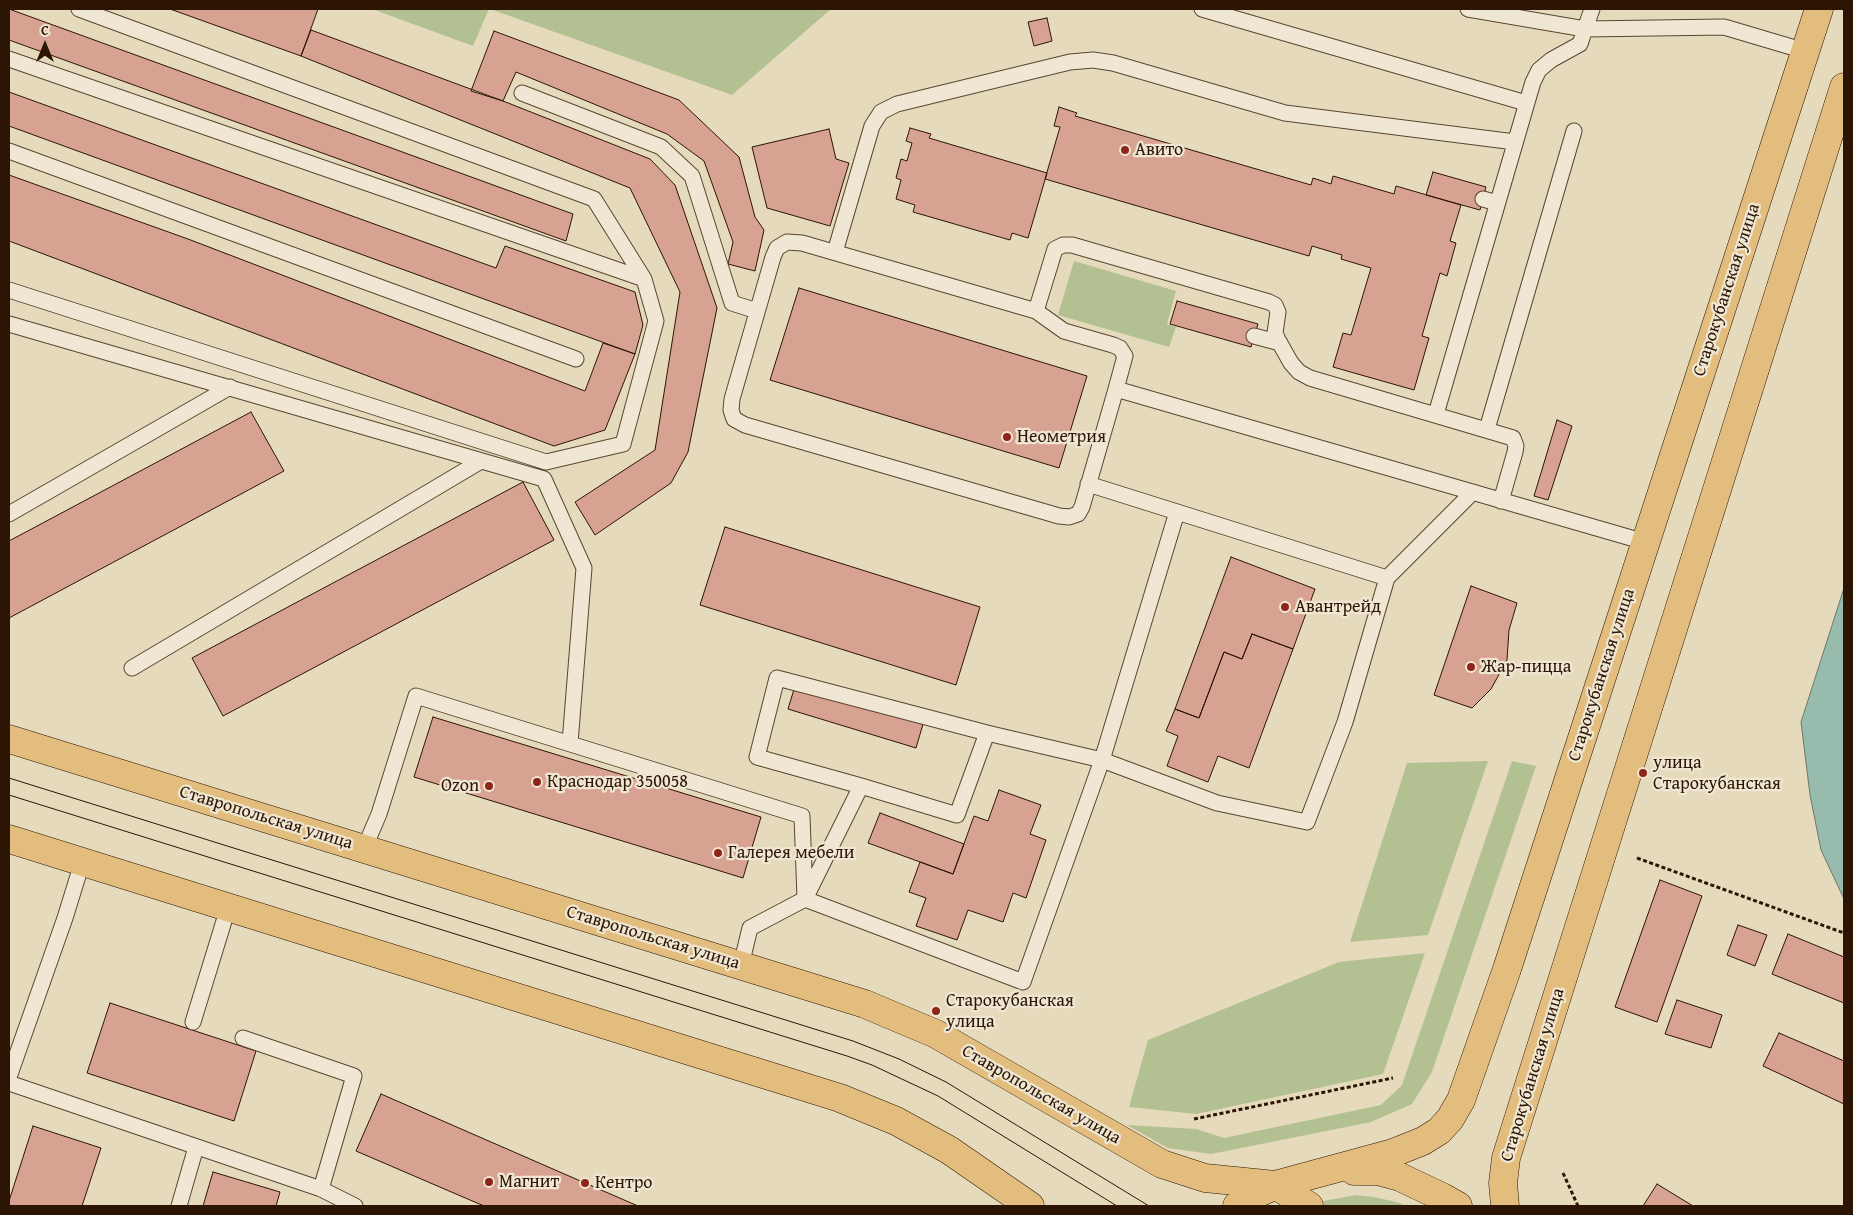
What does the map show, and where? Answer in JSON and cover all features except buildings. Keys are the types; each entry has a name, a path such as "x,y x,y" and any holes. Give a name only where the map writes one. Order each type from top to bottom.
{"main road":[{"name":"Старокубанская улица","path":"1275,1185 1393,1154 1422,1141 1438,1131 1450,1119 1461,1100 1508,969 1819,9"},
{"name":"Старокубанская улица","path":"1505,1206 1503,1183 1506,1158 1844,87"},
{"name":"Ставропольская улица","path":"9,739 865,1004 936,1034 1162,1164 1205,1178 1275,1185"},
{"path":"9,839 840,1098 896,1121 949,1150 1030,1206"},
{"name":"Ставропольская улица","path":"1237,1206 1275,1185 1346,1171 1378,1171 1400,1176 1458,1206"},
{"path":"1275,1185 1309,1206"}],"lane":[{"path":"9,290 546,462 623,444 656,321 644,279 594,199 78,9"},
{"path":"1202,9 1526,103"},
{"path":"1468,9 1585,29 1724,27 1805,51"},
{"path":"1436,414 1490,201 1515,142 1533,82 1539,70 1551,60 1580,44 1592,9"},
{"path":"9,59 644,279"},
{"path":"835,252 872,126 881,112 897,104 1070,62 1093,60 1113,63 1285,113 1515,142"},
{"path":"522,93 661,147 692,176 732,303 757,311"},
{"path":"1487,429 1574,131"},
{"path":"9,151 576,359"},
{"path":"787,242 794,242 835,252 1036,311 1064,331 1120,348 1125,356 1078,514 1059,516 745,425 734,419 730,410 732,399 757,311 778,248 787,242"},
{"path":"1036,311 1055,249 1063,244 1072,245 1275,305 1278,312 1275,333 1298,372 1310,378 1513,438 1516,446 1501,501"},
{"path":"9,324 544,479 584,568 570,743"},
{"path":"1254,336 1280,343"},
{"path":"9,514 230,387"},
{"path":"1116,389 1645,542"},
{"path":"132,668 481,461"},
{"path":"1088,484 1387,578"},
{"path":"987,733 957,815 757,757 777,678 987,733 1102,760 1217,803 1308,822 1345,722 1387,578 1473,492"},
{"path":"805,899 1023,982 1102,760 1177,512"},
{"path":"364,849 379,814 416,696 802,816 805,899"},
{"path":"741,966 750,928 805,899 861,786"},
{"path":"9,1077 65,918 82,862"},
{"path":"193,1022 228,908"},
{"path":"243,1038 354,1076 321,1189"},
{"path":"9,1083 321,1189 355,1206"},
{"path":"179,1206 196,1147"}],"path":[{"path":"1637,858 1844,933"},
{"path":"1194,1119 1393,1078"},
{"path":"1563,1173 1578,1206"}],"shaded area":[{"path":"372,9 489,9 473,46"},
{"path":"490,9 831,9 732,95"},
{"path":"1074,261 1176,291 1167,324 1176,327 1169,347 1058,315"},
{"path":"1844,588 1844,899 1821,850 1810,795 1801,722"},
{"path":"1488,761 1428,935 1350,942 1407,763"},
{"path":"1512,761 1536,766 1432,1072 1412,1104 1371,1122 1211,1154 1168,1148 1127,1125 1196,1129 1224,1138 1381,1105 1402,1085"},
{"path":"1425,953 1383,1074 1196,1114 1129,1107 1148,1040 1339,962"},
{"path":"1356,1195 1374,1197 1407,1206 1325,1206 1318,1202"}],"tram line":[{"path":"9,778 853,1041 899,1059 946,1082 1149,1206"},
{"path":"9,795 872,1065 938,1096 1117,1206"}],"place":[{"name":"Авито","path":"1125,150"},
{"name":"Неометрия","path":"1007,437"},
{"name":"Авантрейд","path":"1285,607"},
{"name":"Жар-пицца","path":"1471,667"},
{"name":"улица Старокубанская","path":"1643,773"},
{"name":"Краснодар 350058","path":"537,782"},
{"name":"Ozon","path":"489,786"},
{"name":"Галерея мебели","path":"718,853"},
{"name":"Старокубанская улица","path":"936,1011"},
{"name":"Магнит","path":"489,1182"},
{"name":"Кентро","path":"585,1183"}]}
